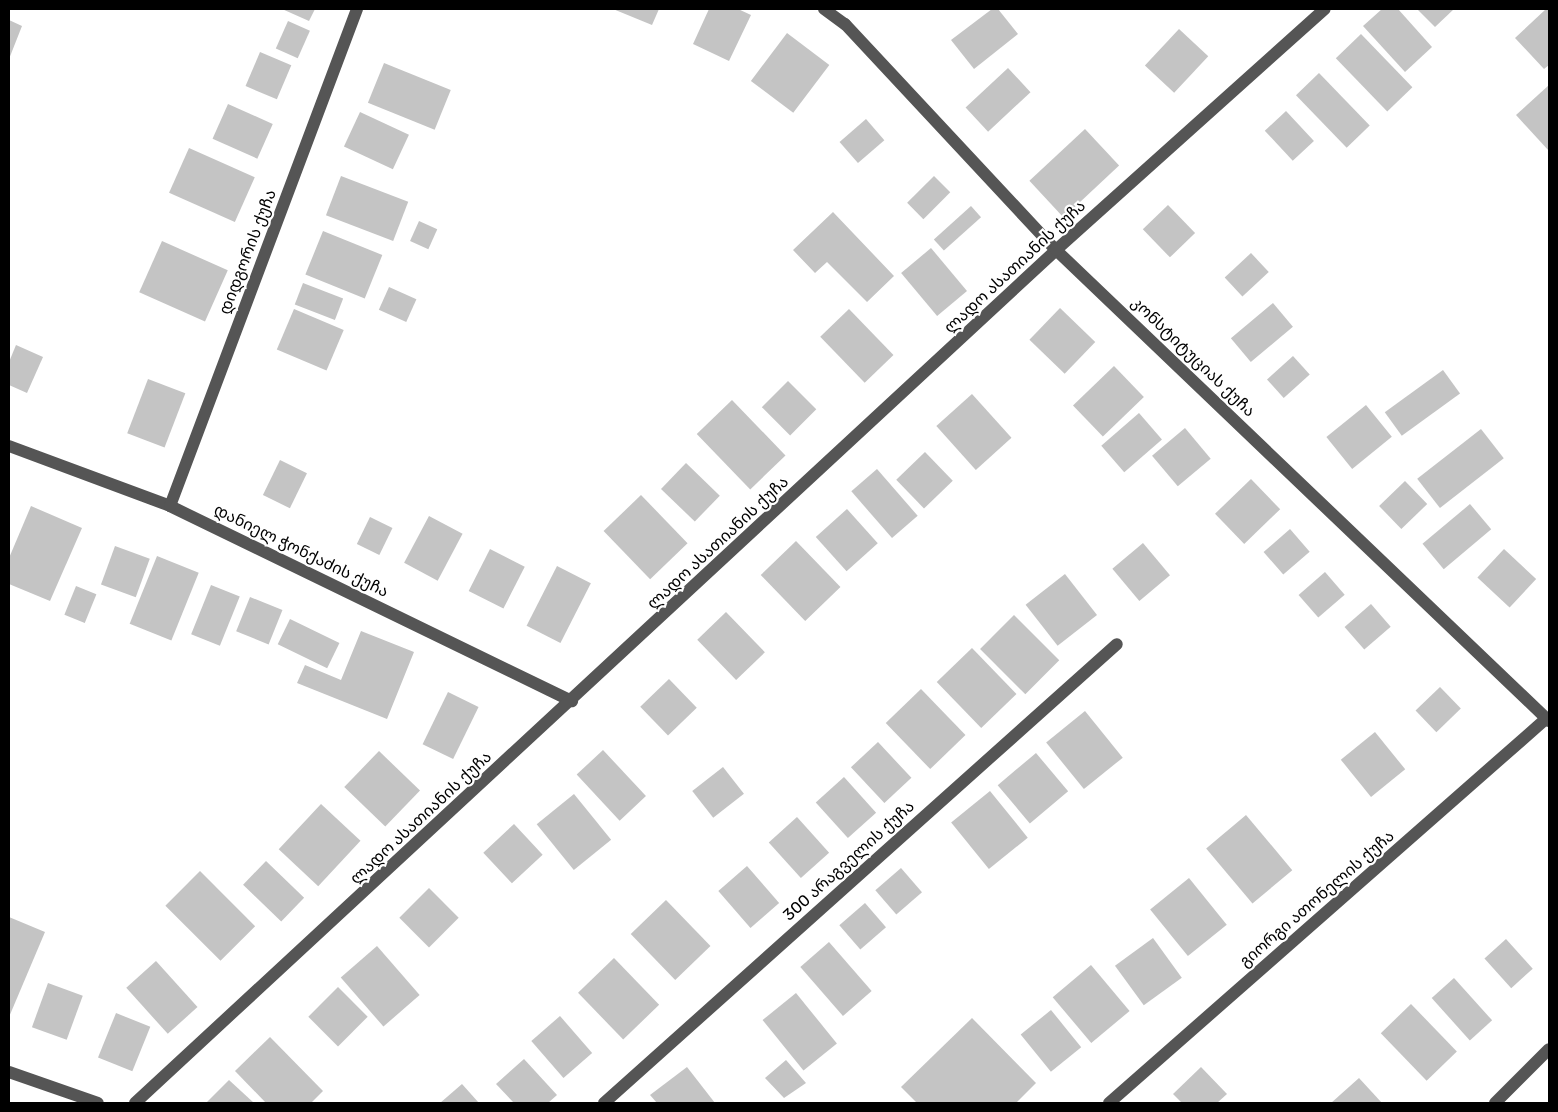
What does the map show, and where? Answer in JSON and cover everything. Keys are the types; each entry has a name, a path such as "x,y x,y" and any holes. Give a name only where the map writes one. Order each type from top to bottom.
{"street":[{"name":"დიდგორის ქუჩა","path":"170,506 357,9"},
{"name":"კონსტიტუციას ქუჩა","path":"824,9 845,24 1056,250 1548,720"},
{"name":"ლადო ასათიანის ქუჩა","path":"135,1103 572,701 1056,250 1325,9"},
{"name":"დანიელ ჭონქაძის ქუჩა","path":"9,446 170,506 572,701"},
{"name":"300 არაგველის ქუჩა","path":"604,1103 1117,644"},
{"name":"გიორგი ათონელის ქუჩა","path":"1109,1103 1548,720"},
{"path":"1496,1103 1549,1049"},
{"path":"9,1072 98,1103"}],"building":[{"path":"282,9 315,9 309,21"},
{"path":"613,9 659,9 652,25"},
{"path":"709,9 738,9 751,15 729,61 693,44"},
{"path":"992,9 998,9 1018,34 974,69 951,40"},
{"path":"1382,9 1398,9 1432,47 1405,72 1363,26"},
{"path":"1417,9 1454,9 1435,27"},
{"path":"1546,9 1549,9 1549,65 1544,69 1515,38"},
{"path":"9,20 22,26 9,59"},
{"path":"288,21 310,31 298,58 276,48"},
{"path":"1179,29 1208,56 1174,93 1145,66"},
{"path":"787,33 829,65 793,113 751,81"},
{"path":"1361,34 1412,87 1387,112 1336,58"},
{"path":"260,52 291,65 277,99 246,86"},
{"path":"384,63 451,90 435,130 368,103"},
{"path":"1008,68 1031,92 988,132 966,108"},
{"path":"1319,73 1370,126 1347,148 1296,95"},
{"path":"1549,85 1549,151 1516,115"},
{"path":"228,104 273,124 257,159 213,139"},
{"path":"1286,111 1314,141 1293,161 1265,131"},
{"path":"360,112 409,135 393,169 344,146"},
{"path":"866,119 884,140 858,163 840,142"},
{"path":"1085,129 1119,166 1064,217 1029,181"},
{"path":"189,148 255,177 235,222 169,193"},
{"path":"341,176 408,202 393,241 326,215"},
{"path":"934,176 950,192 923,219 907,203"},
{"path":"1168,205 1195,233 1170,257 1143,229"},
{"path":"971,206 981,217 944,251 934,239"},
{"path":"833,212 894,276 867,302 827,262 815,273 793,250"},
{"path":"419,221 437,229 428,249 410,241"},
{"path":"323,231 382,255 365,299 305,275"},
{"path":"162,241 228,270 205,321 139,292"},
{"path":"931,248 967,291 937,316 901,273"},
{"path":"1251,253 1269,272 1242,297 1225,278"},
{"path":"303,283 343,298 335,320 295,304"},
{"path":"389,287 416,299 406,322 379,310"},
{"path":"1273,303 1293,327 1251,362 1231,338"},
{"path":"1060,308 1095,342 1065,374 1029,340"},
{"path":"294,309 344,330 327,371 277,350"},
{"path":"849,309 893,355 865,383 820,337"},
{"path":"16,345 43,357 27,393 9,385 9,362"},
{"path":"1293,356 1310,375 1284,398 1267,379"},
{"path":"1114,366 1144,397 1103,437 1073,406"},
{"path":"1443,370 1460,393 1402,436 1385,412"},
{"path":"148,379 185,393 165,447 127,433"},
{"path":"788,381 816,409 790,435 762,407"},
{"path":"972,394 1011,438 976,470 936,426"},
{"path":"732,400 785,455 750,489 697,434"},
{"path":"1366,405 1392,437 1352,469 1326,437"},
{"path":"1139,413 1162,439 1124,472 1101,446"},
{"path":"1185,428 1211,459 1178,486 1152,456"},
{"path":"1481,429 1504,458 1440,508 1417,479"},
{"path":"925,452 953,481 924,509 896,480"},
{"path":"280,460 307,473 290,508 263,495"},
{"path":"686,463 720,496 695,522 661,489"},
{"path":"877,469 918,516 892,538 851,491"},
{"path":"1251,479 1280,509 1244,544 1215,514"},
{"path":"1405,481 1427,504 1401,529 1379,506"},
{"path":"641,495 688,543 650,579 604,531"},
{"path":"1470,504 1491,529 1444,569 1423,544"},
{"path":"31,506 82,528 50,601 9,584 9,558"},
{"path":"847,509 878,543 847,571 816,537"},
{"path":"429,516 463,534 438,581 404,563"},
{"path":"370,517 392,528 379,555 357,544"},
{"path":"1290,529 1310,552 1283,575 1264,552"},
{"path":"796,541 840,587 805,621 761,575"},
{"path":"1143,543 1170,575 1139,601 1112,569"},
{"path":"115,546 150,559 136,597 101,585"},
{"path":"490,549 525,567 503,609 469,591"},
{"path":"1504,549 1536,579 1510,608 1477,578"},
{"path":"157,556 199,573 171,641 130,624"},
{"path":"557,566 591,583 560,643 527,626"},
{"path":"1325,572 1345,595 1318,618 1299,595"},
{"path":"1065,574 1097,615 1058,646 1026,605"},
{"path":"211,585 240,597 220,646 191,634"},
{"path":"76,586 96,594 85,623 64,615"},
{"path":"250,597 282,610 269,644 236,631"},
{"path":"1371,604 1391,627 1364,650 1345,627"},
{"path":"726,612 765,652 736,680 697,640"},
{"path":"1014,615 1059,660 1025,694 980,649"},
{"path":"290,619 339,643 327,668 278,644"},
{"path":"361,631 414,652 387,719 297,683 305,665 341,680"},
{"path":"972,648 1016,694 981,728 937,682"},
{"path":"669,679 697,708 668,736 640,707"},
{"path":"1440,687 1461,709 1436,732 1416,711"},
{"path":"921,689 965,735 930,769 886,723"},
{"path":"448,692 479,707 453,759 423,744"},
{"path":"1085,711 1123,758 1084,789 1046,742"},
{"path":"1375,732 1405,769 1371,797 1341,760"},
{"path":"878,742 911,778 884,803 851,767"},
{"path":"603,750 646,796 620,821 577,775"},
{"path":"379,751 420,791 385,827 344,787"},
{"path":"1036,753 1068,791 1030,823 998,785"},
{"path":"723,767 744,794 713,818 692,791"},
{"path":"844,777 876,813 848,838 816,802"},
{"path":"990,791 1028,838 989,869 951,822"},
{"path":"574,794 611,840 574,870 537,824"},
{"path":"321,804 360,841 318,886 279,849"},
{"path":"1246,815 1292,870 1252,904 1206,848"},
{"path":"797,817 829,853 801,878 769,842"},
{"path":"514,824 543,855 512,883 483,853"},
{"path":"266,861 304,898 281,922 243,885"},
{"path":"747,866 779,903 750,928 718,891"},
{"path":"901,868 922,892 896,914 875,890"},
{"path":"200,871 255,926 221,961 165,906"},
{"path":"1189,878 1227,925 1188,956 1150,909"},
{"path":"429,888 459,918 429,947 399,918"},
{"path":"666,900 710,946 675,980 631,934"},
{"path":"865,903 886,927 860,949 839,925"},
{"path":"9,917 45,932 9,1017"},
{"path":"1153,938 1182,978 1144,1005 1115,966"},
{"path":"1506,939 1533,969 1511,988 1484,958"},
{"path":"829,942 872,991 843,1016 800,967"},
{"path":"377,946 420,995 383,1027 341,977"},
{"path":"614,958 659,1005 623,1039 578,993"},
{"path":"156,961 197,1007 168,1034 126,988"},
{"path":"1091,965 1130,1011 1091,1043 1053,997"},
{"path":"1454,978 1492,1020 1470,1040 1432,998"},
{"path":"48,983 83,996 67,1040 32,1027"},
{"path":"338,987 368,1017 338,1046 308,1017"},
{"path":"796,993 837,1044 803,1071 763,1020"},
{"path":"1411,1004 1457,1051 1427,1081 1381,1033"},
{"path":"1051,1010 1081,1047 1051,1072 1021,1035"},
{"path":"116,1013 150,1027 132,1071 98,1058"},
{"path":"560,1016 592,1053 563,1078 531,1041"},
{"path":"972,1018 1036,1083 1016,1103 917,1103 901,1087"},
{"path":"270,1037 323,1091 311,1103 266,1103 235,1071"},
{"path":"524,1059 557,1095 548,1103 514,1103 496,1084"},
{"path":"786,1060 806,1083 784,1098 765,1078"},
{"path":"687,1067 715,1103 657,1103 650,1095"},
{"path":"1201,1067 1227,1094 1217,1103 1182,1103 1173,1094"},
{"path":"1359,1078 1382,1103 1331,1103"},
{"path":"229,1080 254,1103 206,1103"},
{"path":"462,1084 479,1103 440,1103"}]}
